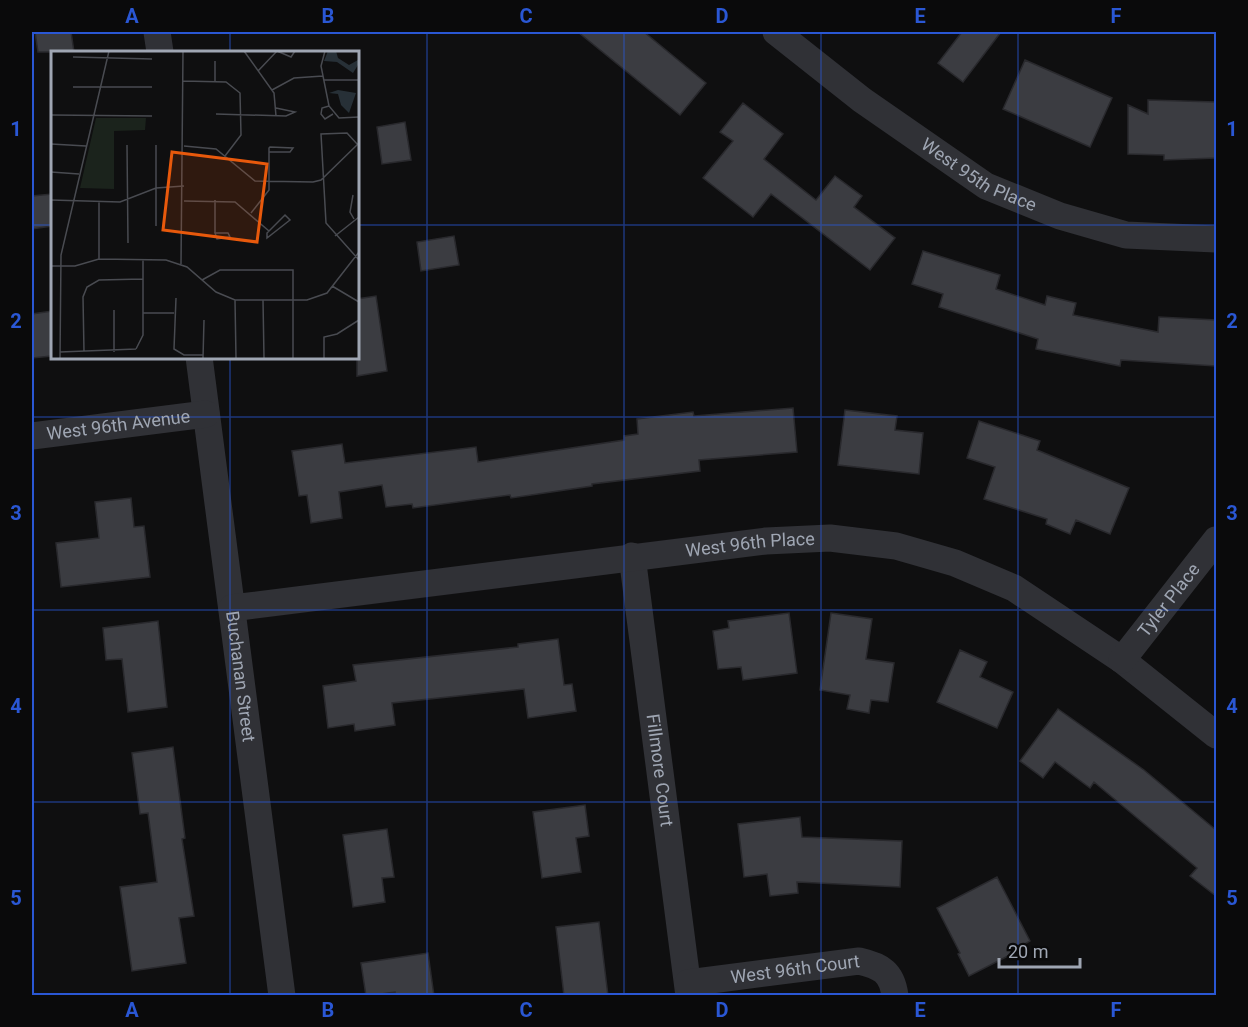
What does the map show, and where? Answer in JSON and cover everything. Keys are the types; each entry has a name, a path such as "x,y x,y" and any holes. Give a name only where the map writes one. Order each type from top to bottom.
{"street":[{"path":"157,32 160,51"},
{"name":"West 95th Place","path":"776,32 862,100 986,186 1060,216 1126,235 1216,239"},
{"name":"Buchanan Street","path":"199,358 282,996"},
{"name":"West 96th Avenue","path":"32,436 206,414"},
{"name":"West 96th Place","path":"232,608 632,556 787,540 830,538 896,546 955,563 1014,588 1122,660 1216,735"},
{"name":"Tyler Place","path":"1122,660 1216,540"},
{"name":"Fillmore Court","path":"632,556 688,989"},
{"name":"West 96th Court","path":"688,989 859,962 877,965 891,977 895,996"}],"building":[{"path":"35,32 71,32 74,51 38,52"},
{"path":"578,32 644,32 706,83 680,115"},
{"path":"962,32 1001,32 963,82 938,63"},
{"path":"1025,60 1112,98 1090,147 1003,109"},
{"path":"1148,100 1216,102 1216,158 1164,160 1164,155 1128,154 1128,105 1148,114"},
{"path":"743,103 783,134 764,159 816,200 835,176 862,196 854,207 895,238 870,270 771,194 753,217 703,178 733,141 720,132"},
{"path":"405,122 411,160 382,164 377,127"},
{"path":"51,194 51,226 32,229 32,196"},
{"path":"454,236 459,265 421,271 417,242"},
{"path":"923,251 1000,275 996,289 1045,305 1047,296 1076,303 1073,315 1158,332 1159,317 1216,320 1216,366 1121,360 1120,366 1036,349 1038,339 939,307 943,294 912,284"},
{"path":"376,296 387,371 357,376 358,299"},
{"path":"51,311 51,356 32,358 32,314"},
{"path":"793,408 797,452 699,460 700,471 592,484 592,486 511,498 510,495 413,508 412,504 386,507 382,485 339,492 342,518 311,523 307,495 299,496 292,451 342,444 345,463 476,447 478,462 624,440 624,436 638,434 637,419 693,412 694,416"},
{"path":"845,410 897,416 895,430 923,433 919,474 838,465"},
{"path":"979,421 1040,441 1037,450 1129,488 1110,534 1076,520 1070,534 1046,524 1047,519 984,499 995,467 967,458"},
{"path":"131,498 134,527 144,526 150,577 61,587 56,543 99,538 95,502"},
{"path":"789,613 797,673 743,680 741,667 718,669 713,631 729,628 728,621"},
{"path":"831,613 872,619 866,659 894,663 888,702 871,700 869,713 847,709 850,695 820,690"},
{"path":"158,621 167,707 128,712 122,659 106,660 103,628"},
{"path":"558,639 564,685 572,684 576,711 528,718 524,689 392,703 395,725 355,731 354,724 328,728 323,686 356,681 353,665 518,647 518,644"},
{"path":"960,650 987,662 980,677 1013,692 997,728 937,702"},
{"path":"1058,709 1144,770 1216,830 1216,896 1190,876 1197,868 1094,782 1090,788 1055,762 1043,778 1020,761"},
{"path":"173,747 185,838 182,839 194,916 179,918 186,963 132,971 120,887 157,882 148,813 140,814 132,753"},
{"path":"585,805 589,836 576,838 581,872 542,878 533,812"},
{"path":"800,817 802,837 902,841 900,887 797,882 798,893 770,896 767,874 744,877 738,824"},
{"path":"387,829 394,877 382,878 385,902 353,907 343,835"},
{"path":"997,877 1030,941 1011,952 1012,954 969,976 937,908"},
{"path":"599,922 608,996 564,996 556,927"},
{"path":"428,953 434,996 395,996 395,992 366,996 361,963"}]}
